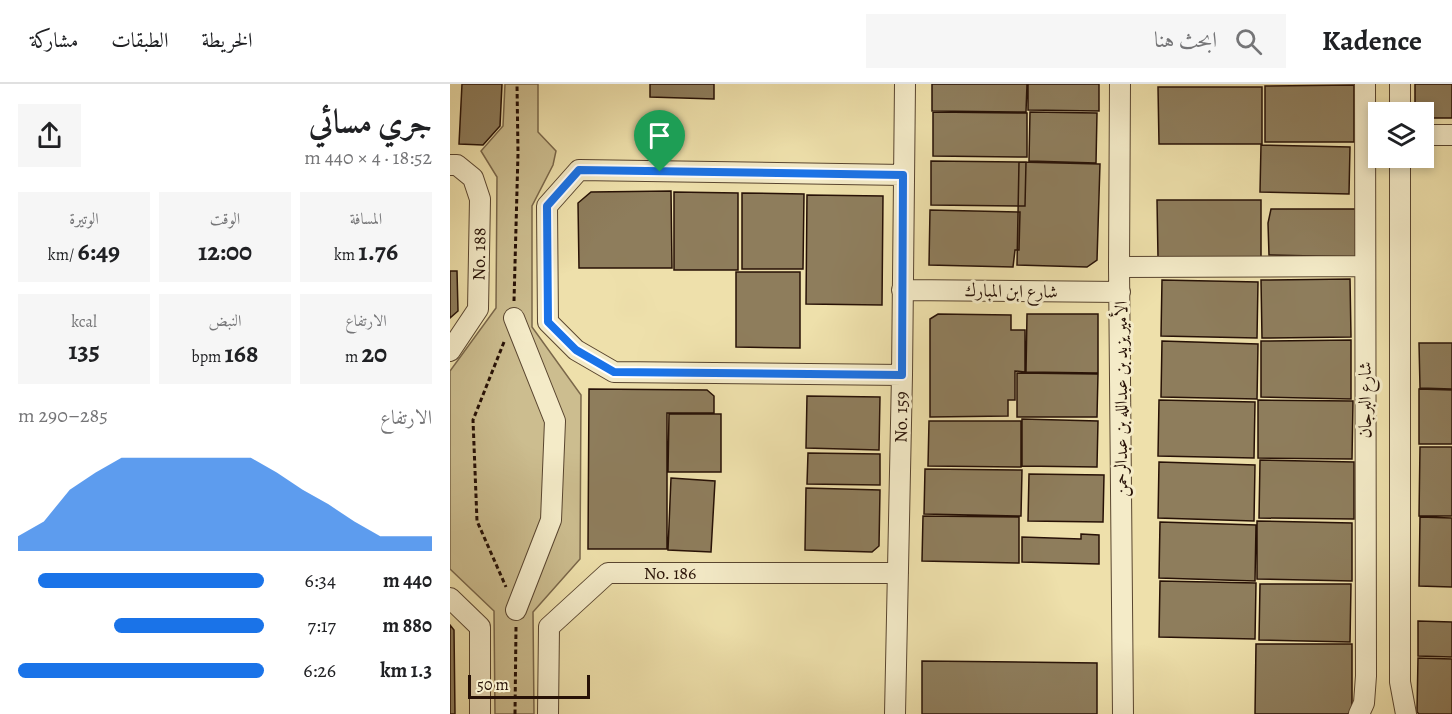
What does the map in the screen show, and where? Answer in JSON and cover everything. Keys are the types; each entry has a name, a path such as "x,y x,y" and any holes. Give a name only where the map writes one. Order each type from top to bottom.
{"street":[{"name":"No. 159","path":"895,714 905,84"},
{"name":"الأمير يزيد بن عبدالله بن عبدالرحمن","path":"1120,84 1119,267 1123,714"},
{"name":"شارع البرجان","path":"1359,714 1364,703 1366,676 1365,84"},
{"path":"1400,84 1400,102"},
{"path":"1434,135 1452,135"},
{"name":"No. 188","path":"450,165 458,165 473,178 480,199 478,309 450,351"},
{"name":"شارع البرجان","path":"1400,168 1400,682 1406,714"},
{"path":"902,375 614,372 576,350 548,322 547,206 579,170 903,175"},
{"path":"1119,267 1365,266"},
{"name":"شارع ابن المبارك","path":"902,290 1120,292"},
{"path":"514,318 555,421 551,520 516,610"},
{"name":"No. 186","path":"548,714 549,627 608,573 898,573"},
{"path":"450,598 480,627 480,714"}],"path":[{"path":"515,714 516,610 477,521 472,420 514,318 518,153 517,84"}],"shaded area":[{"path":"505,84 538,84 538,132 556,151 553,165 532,206 532,327 581,395 580,559 533,612 534,714 495,714 494,611 450,569 450,371 496,308 497,177 481,151 503,126"}],"building":[{"path":"462,84 502,84 500,126 483,145 459,144"},
{"path":"650,84 714,84 714,99 650,97"},
{"path":"932,84 1027,84 1026,112 932,111"},
{"path":"1028,84 1099,84 1099,111 1028,110"},
{"path":"1415,84 1452,84 1452,118 1434,118 1434,102 1415,102"},
{"path":"1354,85 1354,142 1265,142 1265,86"},
{"path":"1158,87 1262,87 1262,144 1159,144"},
{"path":"933,112 1027,113 1027,157 933,156"},
{"path":"1030,112 1097,113 1096,163 1029,161"},
{"path":"1261,145 1350,147 1349,194 1260,192"},
{"path":"931,161 1026,162 1025,206 931,205"},
{"path":"1019,162 1100,164 1097,260 1087,267 1017,265"},
{"path":"671,191 672,268 579,268 578,203 591,192"},
{"path":"674,192 738,193 738,270 674,270"},
{"path":"742,193 804,194 803,269 742,269"},
{"path":"807,195 883,196 882,305 806,304"},
{"path":"1157,200 1261,200 1261,257 1158,257"},
{"path":"1271,209 1358,209 1359,257 1269,255 1268,223"},
{"path":"930,210 1020,212 1019,250 1015,250 1013,267 929,265"},
{"path":"450,271 457,271 458,311 450,318"},
{"path":"736,272 800,272 800,348 736,347"},
{"path":"1350,279 1351,337 1262,338 1261,280"},
{"path":"1162,280 1258,282 1257,338 1161,336"},
{"path":"938,314 1011,315 1011,330 1025,330 1025,372 1015,371 1015,400 1008,400 1008,416 930,417 930,319"},
{"path":"1027,314 1098,314 1098,373 1026,372"},
{"path":"1351,340 1351,399 1261,397 1261,341"},
{"path":"1162,341 1258,344 1257,399 1161,397"},
{"path":"1419,343 1452,343 1452,389 1420,388"},
{"path":"1017,373 1098,374 1097,417 1017,417"},
{"path":"589,389 707,390 714,396 714,413 667,413 667,549 588,549"},
{"path":"1419,389 1452,390 1452,444 1419,444"},
{"path":"807,396 880,397 879,450 806,448"},
{"path":"1159,400 1255,402 1254,458 1158,456"},
{"path":"1258,400 1353,401 1352,459 1258,458"},
{"path":"669,414 721,414 721,472 668,472"},
{"path":"1022,419 1098,421 1097,467 1022,466"},
{"path":"929,421 1021,421 1021,467 928,466"},
{"path":"1420,447 1452,447 1452,516 1419,516"},
{"path":"808,453 880,454 880,485 807,484"},
{"path":"1260,460 1354,462 1354,519 1259,518"},
{"path":"1159,462 1255,465 1254,521 1158,518"},
{"path":"925,469 1022,470 1021,516 924,514"},
{"path":"1029,474 1104,475 1103,522 1028,521"},
{"path":"671,478 715,481 711,552 668,550"},
{"path":"806,488 880,490 879,546 872,552 805,550"},
{"path":"923,516 1019,517 1019,563 922,561"},
{"path":"1420,517 1452,518 1452,587 1419,586"},
{"path":"1257,521 1352,523 1352,581 1257,579"},
{"path":"1160,522 1256,525 1255,581 1159,578"},
{"path":"1081,534 1099,535 1099,564 1022,562 1022,537 1081,539"},
{"path":"1160,581 1256,583 1255,639 1159,637"},
{"path":"1260,584 1351,584 1350,642 1259,640"},
{"path":"1418,621 1452,622 1452,657 1418,656"},
{"path":"450,625 454,630 455,714 450,714"},
{"path":"1256,644 1352,644 1352,709 1348,714 1255,714"},
{"path":"1418,658 1452,659 1452,714 1419,714 1417,712"},
{"path":"922,661 1097,663 1097,714 922,714"}],"route":[{"path":"579,170 660,172 903,175 902,375 614,372 576,350 548,322 547,206 579,170"}]}
